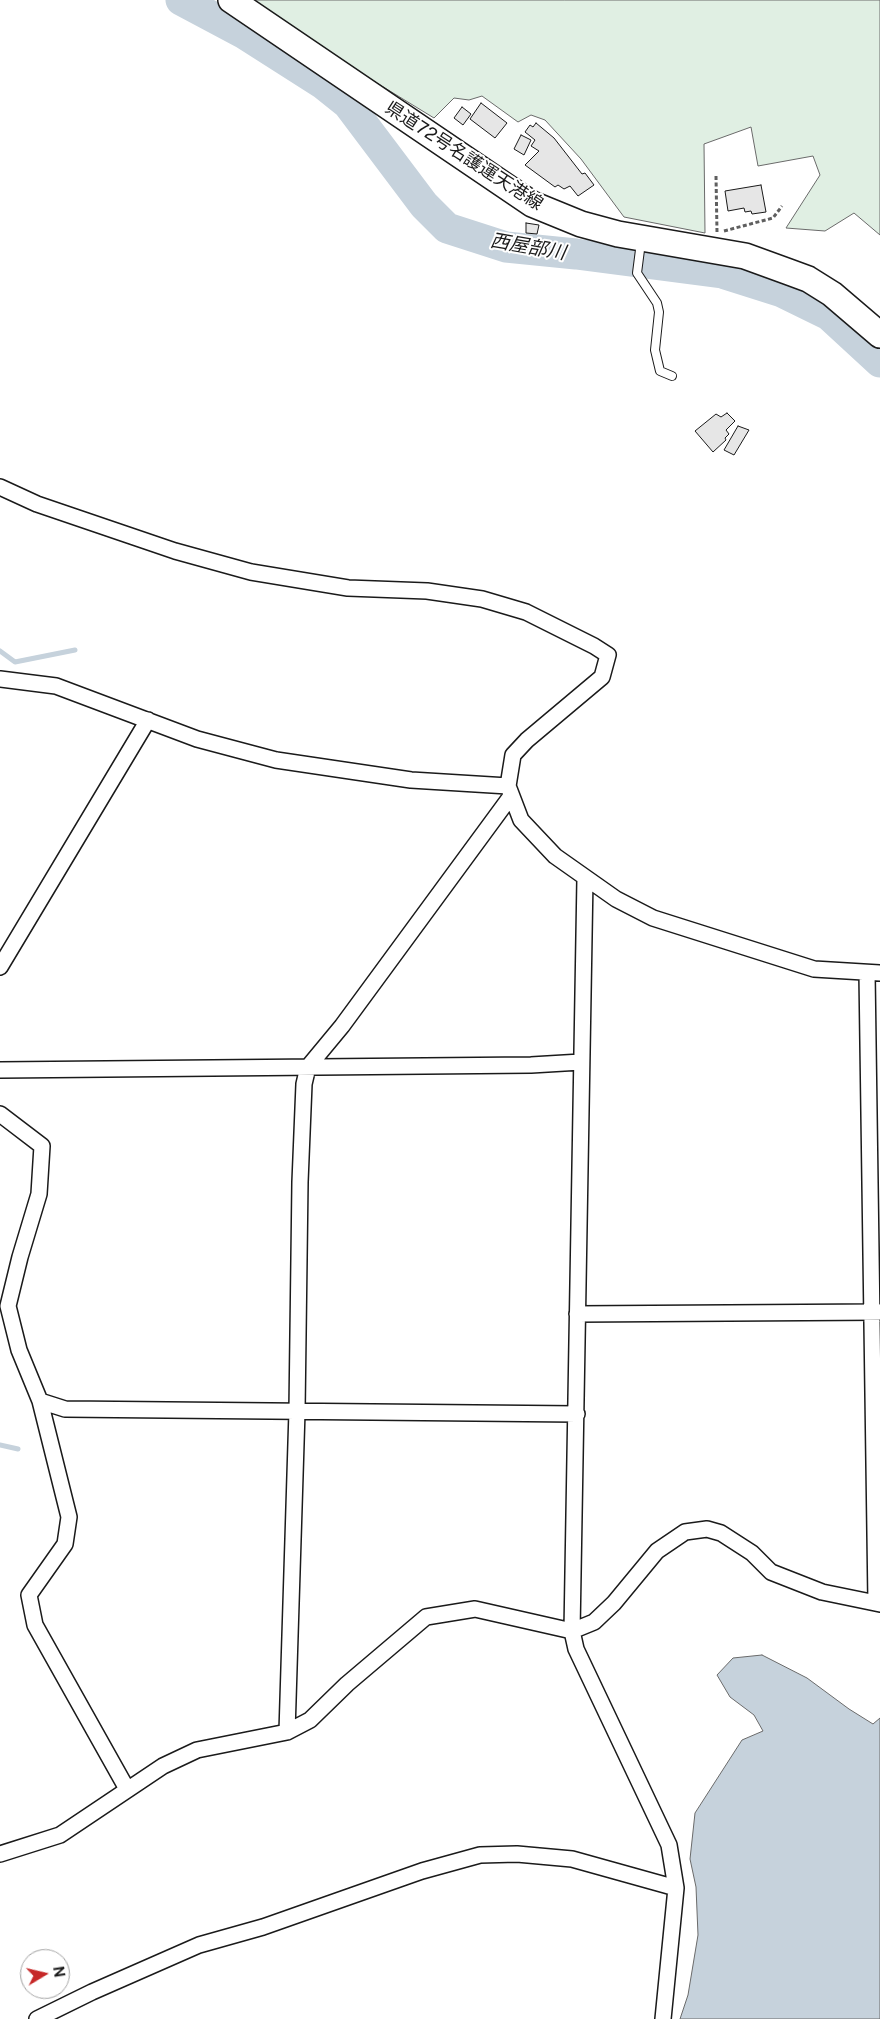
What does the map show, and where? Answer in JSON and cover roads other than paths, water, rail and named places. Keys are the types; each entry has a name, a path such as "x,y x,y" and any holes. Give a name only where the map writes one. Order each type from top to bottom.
{"main road":[{"name":"県道72号名護運天港線","path":"231,0 532,204 581,224 641,243 716,242 745,256 808,280 832,294 880,335"}],"street":[{"path":"0,487 38,504 175,551 251,572 348,588 427,591 482,599 526,612 608,655 602,677 527,740 513,755 509,791 521,820 555,856 584,878 616,899 653,918 814,968 874,973 878,1604 822,1592 772,1572 752,1553 721,1533 707,1529 685,1532 657,1551 614,1603 594,1622 572,1630 475,1610 426,1617 347,1684 310,1720 288,1732 197,1750 163,1766 127,1789 86,1820 60,1835 0,1854"},
{"path":"0,679 56,686 197,738 276,760 411,780 509,791"},
{"path":"0,967 148,720"},
{"path":"288,1732 297,1411 300,1182 304,1084 308,1067 342,1026 509,791"},
{"path":"584,878 577,1414 572,1630 576,1649 669,1845 676,1888 663,2019"},
{"path":"0,1070 531,1065 581,1062"},
{"path":"0,1114 42,1146"},
{"path":"0,1129 42,1146"},
{"path":"42,1146 39,1194 20,1257 8,1306 19,1350 40,1401 69,1517 65,1544 29,1595 35,1625 127,1789"},
{"path":"577,1314 876,1312"},
{"path":"40,1401 65,1408 577,1414"},
{"path":"36,2019 199,1945 263,1927 422,1871 480,1855 517,1854 572,1859 676,1888"}],"lane":[{"path":"641,243 637,274 657,302 659,312 655,350 660,371 672,376"}],"waterway":[{"name":"西屋部川","path":"181,0 243,33 323,84 348,104 424,205 447,228 506,247 722,273 782,292 829,315 880,362"},
{"name":"西屋部川","path":"186,4 188,0"},
{"path":"0,651 15,662 75,650"},
{"path":"0,1445 18,1449"}]}
